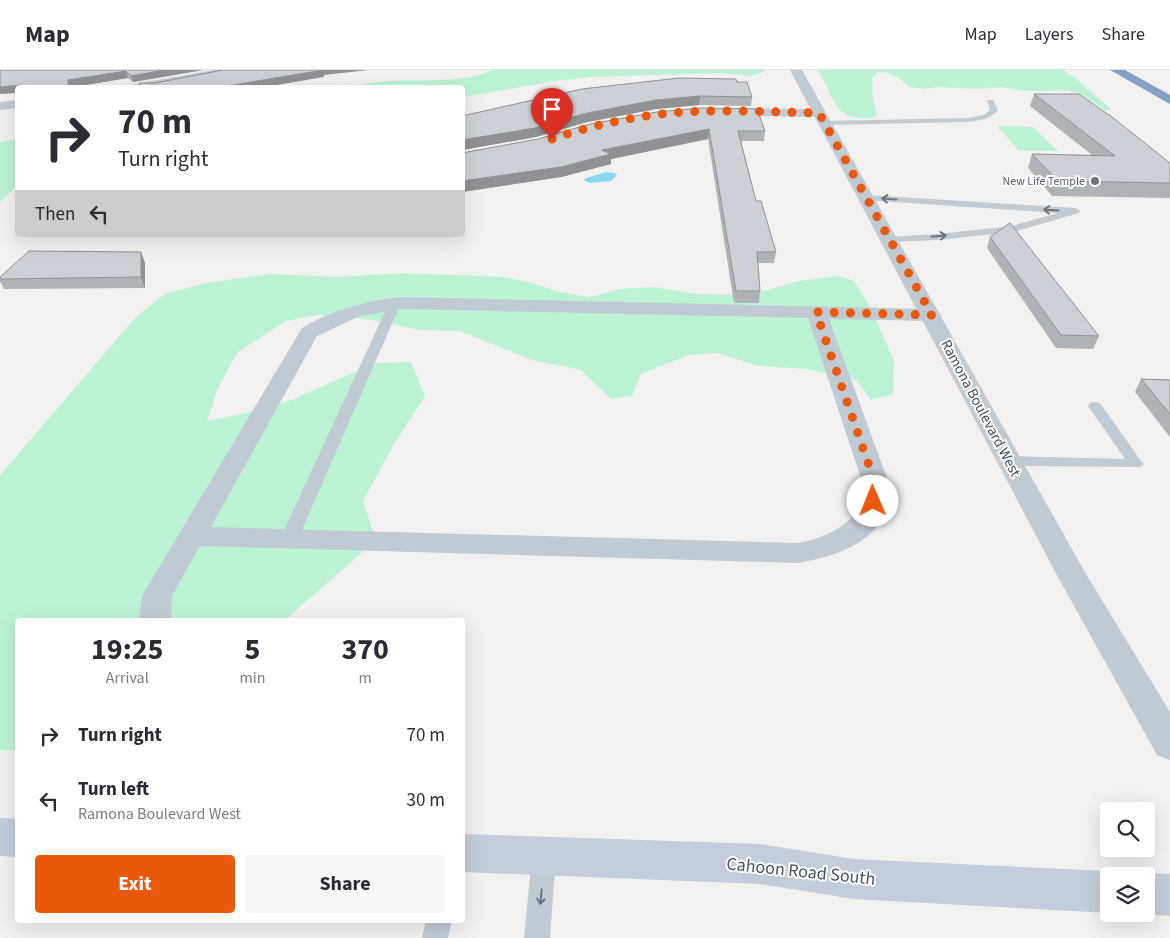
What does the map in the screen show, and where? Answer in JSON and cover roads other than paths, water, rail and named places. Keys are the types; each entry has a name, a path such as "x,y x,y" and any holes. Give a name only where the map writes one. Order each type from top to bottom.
{"highway":[{"path":"1116,70 1170,99"},
{"path":"1125,70 1170,99"}],"main road":[{"path":"0,837 15,838"},
{"name":"Cahoon Road South","path":"465,853 761,864 853,879 1100,892"},
{"path":"1155,894 1170,895"}],"street":[{"path":"151,85 234,70"},
{"name":"Ramona Boulevard West","path":"796,70 932,315 1074,580 1170,744"},
{"path":"0,106 15,104"},
{"path":"709,112 822,118"},
{"path":"155,618 157,596 309,332 329,320 358,310 395,303 932,315"},
{"path":"192,536 799,553 819,549 838,541 864,523 873,501 874,480 816,312"}],"lane":[{"path":"822,118 968,120 986,117 990,114 994,110 990,102"},
{"path":"866,198 1075,211 1013,229 890,239"},
{"path":"289,539 395,303"},
{"path":"1010,461 1136,464 1095,406"},
{"path":"537,938 544,856"},
{"path":"436,938 438,923"}],"water":[{"path":"606,172 617,175 611,181 590,183 584,180 586,178"}],"place":[{"name":"New Life Temple","path":"1095,181"}]}
